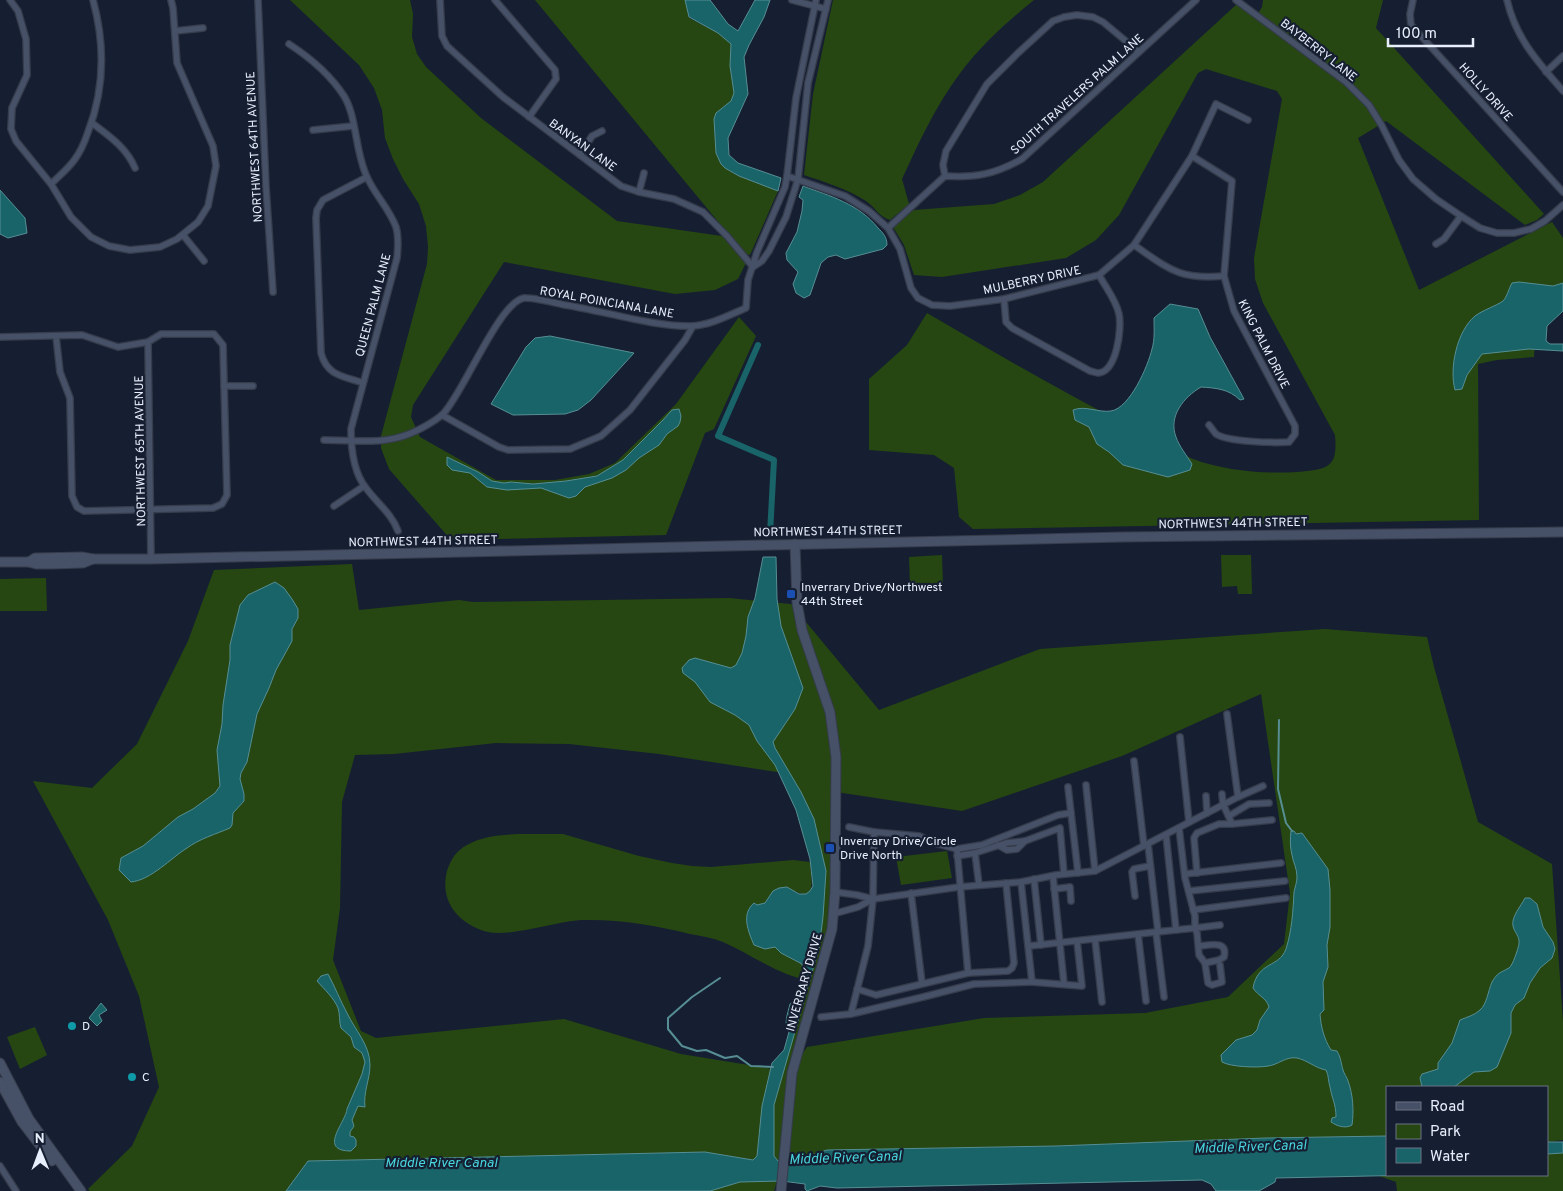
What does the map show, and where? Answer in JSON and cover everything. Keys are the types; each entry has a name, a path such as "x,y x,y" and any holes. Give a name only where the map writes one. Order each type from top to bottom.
{"street":[{"path":"10,0 18,12 26,39 27,76 12,108 11,129 16,142 51,184 71,217 91,236 109,246 130,250 160,247 177,240 198,222 208,206 216,166 213,146 177,63 171,0"},
{"path":"51,184 75,160 80,152 92,123 99,97 102,47 99,22 93,0"},
{"name":"NORTHWEST 64TH AVENUE","path":"258,0 266,187 273,292"},
{"name":"BANYAN LANE","path":"440,0 442,36 447,46 502,97 621,186 639,192 674,199 703,212 727,236 753,267"},
{"path":"496,0 554,70 556,79 529,117"},
{"path":"792,0 815,3 826,9"},
{"path":"753,267 762,262 769,251 786,217 798,179 808,84 828,0"},
{"name":"SOUTH TRAVELERS PALM LANE","path":"945,176 984,175 1002,170 1022,160 1196,0"},
{"name":"BAYBERRY LANE","path":"1236,0 1346,82 1369,105 1399,160 1413,179 1436,199 1480,228 1498,233 1514,233 1531,229 1545,221 1563,205"},
{"name":"HOLLY DRIVE","path":"1413,0 1410,14 1412,25 1563,192"},
{"path":"1507,0 1510,12 1528,50 1563,91"},
{"path":"753,267 757,252 785,187 796,98 815,3"},
{"path":"888,228 945,176 943,165 946,151 987,84 1053,21 1077,15 1093,17 1103,22 1139,52"},
{"path":"175,32 203,28"},
{"name":"QUEEN PALM LANE","path":"289,44 335,83 350,107 359,154 367,177 390,213 396,229 398,246 396,262 351,429 351,440 352,455 364,486 395,521 398,532"},
{"path":"1546,72 1563,56"},
{"name":"MULBERRY DRIVE","path":"787,176 845,196 869,211 888,228 900,249 912,288 918,298 932,305 950,306 1004,299 1099,275 1134,245 1192,156 1216,104 1248,120"},
{"path":"92,123 107,134 130,156 135,168"},
{"path":"313,130 353,126"},
{"path":"580,155 592,136 602,131"},
{"name":"KING PALM DRIVE","path":"1192,156 1232,181 1224,276 1234,311 1295,426 1295,434 1288,442 1269,443 1216,434 1209,425"},
{"path":"639,192 644,174"},
{"path":"363,383 332,372 324,364 321,353 316,218 317,210 323,200 367,177"},
{"path":"1436,244 1444,239 1461,216"},
{"path":"183,235 204,261"},
{"path":"1134,245 1171,270 1190,276 1224,276"},
{"name":"ROYAL POINCIANA LANE","path":"324,440 383,441 417,430 442,415 450,406 477,357 510,306 524,298 657,323 693,326 719,320 746,308 748,280 753,267"},
{"path":"1004,299 1006,322 1012,328 1090,371 1097,373 1104,371 1109,366 1118,346 1120,328 1116,304 1099,275"},
{"path":"442,415 499,447 508,450 570,449 576,447 602,436 630,410 685,340 693,326"},
{"path":"0,337 82,335 118,347 148,342 162,334 214,334 223,345 227,495 222,504 213,508 84,512 77,507 72,496 70,398 60,372 56,336"},
{"name":"NORTHWEST 65TH AVENUE","path":"148,342 151,559"},
{"path":"224,386 253,386"},
{"path":"334,506 364,486"},
{"name":"NORTHWEST 44TH STREET","path":"0,562 53,564 84,563 93,559 795,544 1563,532"},
{"name":"INVERRARY DRIVE","path":"782,1187 792,1073 832,930 835,892 836,757 830,712 802,630 796,603 795,544"},
{"path":"1227,714 1238,797"},
{"path":"1180,737 1189,822"},
{"path":"1134,761 1150,866 1164,997"},
{"path":"1086,786 1095,871"},
{"path":"833,914 858,908 873,899 960,887 1021,882 1064,874 1095,871 1223,804 1263,786"},
{"path":"1068,787 1078,873"},
{"path":"1222,794 1223,804 1232,824"},
{"path":"1206,796 1207,813"},
{"path":"1229,816 1249,804 1269,803"},
{"path":"849,827 874,832 920,836 938,844 957,849 982,844 1071,813"},
{"path":"1058,816 1064,874"},
{"path":"1197,872 1194,838 1197,833 1219,824 1272,820"},
{"path":"957,856 998,846 1007,850 1017,849 1025,841 1060,828"},
{"path":"1179,828 1185,874 1194,910 1199,955 1205,963 1208,983 1212,985 1222,982 1220,964"},
{"path":"851,1014 868,946 873,899 874,832"},
{"path":"1166,834 1176,930"},
{"path":"957,849 968,973"},
{"path":"975,853 979,885"},
{"path":"1185,874 1281,863"},
{"path":"1135,896 1132,872 1134,868 1150,866"},
{"path":"1053,876 1064,984"},
{"path":"1034,880 1041,945"},
{"path":"1189,891 1285,880"},
{"path":"1021,882 1032,982"},
{"path":"858,989 876,995 968,973 1008,971 1012,968 1014,953 1006,883"},
{"path":"1054,889 1070,887 1071,901"},
{"path":"835,892 873,899"},
{"path":"911,893 922,984"},
{"path":"858,895 858,908"},
{"path":"1194,910 1286,898"},
{"path":"1029,946 1220,925"},
{"path":"1138,934 1146,1001"},
{"path":"1095,939 1102,1002"},
{"path":"821,1017 851,1014 974,984 1032,982 1082,986 1076,941"},
{"path":"1199,946 1217,944 1224,947 1224,957 1222,959 1205,963"},
{"path":"0,1063 29,1119 81,1191"},
{"path":"0,1082 22,1122 76,1191"},
{"path":"0,1166 16,1191"}],"green space":[{"path":"290,0 410,0 413,14 412,37 417,54 426,67 481,118 617,221 722,236 746,263 738,279 715,290 675,294 504,262 413,405 411,417 420,437 496,480 555,480 589,474 615,463 676,404 739,317 756,336 714,429 705,433 666,535 451,540 389,469 381,448 381,436 427,264 426,226 419,204 403,179 385,138 382,110 374,88 359,65"},
{"path":"535,0 685,0 689,18 718,33 731,44 730,66 734,93 731,101 716,113 714,119 716,153 725,168 739,176 778,191 750,255 744,253"},
{"path":"833,0 1034,0 986,43 969,62 944,97 902,179 909,204 890,220 883,217 869,203 859,197 836,186 804,175 813,94"},
{"path":"1263,0 1383,0 1376,28 1544,214 1537,220 1525,225 1386,121 1358,138 1419,290 1552,222 1563,238 1563,302 1535,334 1534,357 1497,360 1478,364 1479,520 973,529 959,517 954,468 934,455 869,450 869,379 907,345 927,313 1078,399 1193,459 1231,469 1272,472 1317,470 1329,465 1333,460 1336,446 1335,435 1263,303 1255,279 1254,258 1282,99 1277,91 1206,69 1198,73 1119,215 1096,240 1066,258 942,277 914,275 904,245 893,227 895,223 914,210 994,204 1020,195 1043,182 1237,4 1256,17 1262,7"},
{"path":"942,555 943,585 910,586 909,557"},
{"path":"1221,555 1251,555 1252,594 1238,594 1237,586 1222,587"},
{"path":"352,564 359,610 459,600 473,602 729,598 791,604 879,710 1040,649 1325,629 1427,637 1478,822 1552,864 1563,1022 1563,1140 1548,1142 1548,1086 1386,1086 1386,1136 1266,1138 1056,1146 827,1150 796,1160 778,1161 774,1156 753,1160 705,1152 308,1161 286,1191 90,1191 88,1189 132,1146 159,1087 139,996 108,920 33,781 92,788 137,744 188,641 214,570","holes":["1261,694 1290,893 1284,944 1228,997 1145,1013 984,1018 807,1047 794,1066 832,929 836,792 962,811 1122,756","496,743 569,744 659,754 784,773 808,820 821,911 797,1018 779,1070 681,1054 564,1019 376,1038 361,1031 333,960 340,908 342,802 355,755 394,754"]},
{"path":"46,578 47,611 0,611 0,579"},
{"path":"563,834 639,856 692,866 711,867 793,860 810,862 812,885 808,893 797,892 787,887 773,891 765,903 757,905 754,903 765,949 775,947 781,953 803,965 802,979 782,972 719,941 650,925 582,920 503,933 481,930 472,926 457,914 448,899 445,881 450,863 460,850 473,842 492,836"},
{"path":"947,851 952,878 901,885 896,857"},
{"path":"35,1027 47,1055 20,1069 7,1037"},
{"path":"1563,1153 1563,1191 1397,1191 1396,1182 1379,1176 1548,1176 1548,1154"},
{"path":"777,1181 774,1191 710,1191 740,1182"}],"water":[{"path":"685,0 710,0 728,24 738,31 755,0 770,0 764,17 744,57 748,94 728,138 729,155 738,163 781,178 778,191 739,176 721,164 716,153 714,119 716,113 731,101 734,93 730,66 731,44 718,33 689,17"},
{"path":"803,186 844,202 862,213 883,233 887,245 883,249 845,259 836,255 828,257 821,263 810,295 804,298 796,293 793,284 798,272 787,260 786,253 797,232 803,200 799,197"},
{"path":"0,190 25,218 27,233 8,238 0,234"},
{"path":"1519,282 1553,286 1563,283 1563,311 1547,326 1546,341 1550,344 1563,344 1563,351 1529,349 1482,354 1467,375 1462,389 1455,390 1453,381 1454,361 1463,331 1475,316 1503,301 1512,283"},
{"path":"1170,304 1198,309 1210,337 1244,399 1240,400 1231,393 1222,390 1201,387 1189,396 1179,408 1174,422 1174,429 1179,444 1192,464 1190,470 1168,477 1123,465 1097,444 1089,427 1075,420 1073,410 1082,408 1111,411 1125,402 1137,385 1150,356 1154,341 1154,318"},
{"path":"550,336 634,353 591,400 578,410 565,414 513,415 491,404 526,347 535,338"},
{"path":"679,409 681,416 678,426 667,434 659,445 639,458 626,470 612,478 585,487 576,496 569,498 541,488 507,490 487,487 470,473 452,470 447,465 447,457 492,481 504,483 533,484 597,476 623,460 672,410"},
{"name":"Middle River Canal","path":"763,557 776,557 777,599 781,626 803,688 795,709 773,742 814,819 826,871 819,948 774,1105 774,1156 778,1161 796,1160 827,1150 1056,1146 1266,1138 1386,1136 1386,1176 1276,1178 1275,1182 1259,1191 1216,1191 1211,1184 1202,1180 837,1188 820,1186 807,1191 805,1184 782,1181 740,1182 710,1191 286,1191 308,1161 705,1152 753,1160 757,1156 762,1106 772,1063 784,1050 789,1032 786,1026 787,1015 790,1004 799,998 803,970 802,964 781,953 775,947 765,949 754,945 748,928 747,917 750,907 754,903 757,905 765,903 773,891 779,888 787,887 799,894 806,894 810,891 813,886 810,859 796,810 775,765 757,741 749,725 735,715 710,702 695,682 683,673 682,668 689,660 695,658 731,668 736,665 742,653 748,617 755,598"},
{"path":"275,582 284,588 292,599 298,609 298,618 292,629 292,641 276,670 257,714 247,762 240,779 244,801 233,813 230,828 197,842 153,873 131,882 119,870 121,858 143,846 178,817 215,793 220,786 217,750 230,660 230,645 240,605 248,595"},
{"path":"1291,831 1294,831 1296,834 1302,833 1328,869 1330,927 1327,945 1328,967 1323,982 1324,1010 1320,1014 1325,1037 1331,1050 1337,1051 1351,1091 1352,1125 1347,1127 1338,1126 1331,1122 1332,1118 1336,1117 1336,1112 1326,1070 1297,1058 1289,1058 1272,1065 1257,1067 1238,1066 1222,1062 1221,1055 1236,1040 1252,1035 1257,1030 1260,1020 1269,1007 1266,1001 1253,988 1259,973 1283,955 1288,942 1297,877 1291,849"},
{"path":"1525,898 1530,898 1537,904 1543,927 1553,942 1555,949 1552,958 1540,968 1530,983 1524,998 1515,1005 1511,1013 1511,1033 1497,1067 1490,1071 1474,1072 1455,1086 1422,1086 1420,1078 1422,1074 1438,1069 1438,1063 1452,1043 1460,1020 1480,1010 1494,979 1512,964 1519,944 1519,939 1513,926 1513,919"},
{"path":"328,974 350,1019 365,1044 370,1065 365,1107 358,1106 352,1120 354,1126 350,1136 356,1140 356,1146 351,1151 341,1150 336,1146 335,1141 365,1062 362,1053 354,1047 351,1037 341,1028 339,1010 336,1004 317,981 321,976"},
{"path":"101,1003 107,1010 99,1015 102,1021 97,1026 89,1018"},
{"path":"1548,1142 1563,1142 1563,1153 1548,1154"}],"waterway":[{"path":"758,345 718,436 774,460 770,534"},
{"path":"1279,720 1278,789 1286,823 1292,831"},
{"path":"720,978 692,997 668,1018 668,1029 682,1046 697,1051 706,1050 725,1058 737,1056 751,1066 773,1067"}],"place":[{"name":"Inverrary Drive/Northwest 44th Street","path":"791,594"},
{"name":"Inverrary Drive/Circle Drive North","path":"830,848"},
{"name":"D","path":"72,1026"},
{"name":"C","path":"132,1077"}]}
